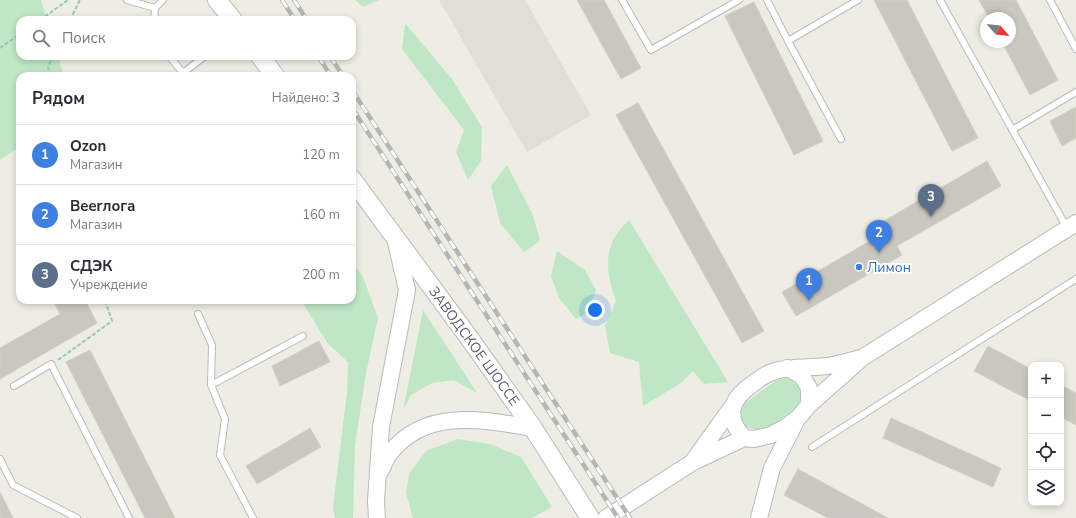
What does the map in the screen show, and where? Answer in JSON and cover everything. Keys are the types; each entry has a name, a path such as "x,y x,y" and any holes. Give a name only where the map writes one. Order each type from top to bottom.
{"main road":[{"path":"217,0 230,16"},
{"path":"263,60 272,72"},
{"name":"ЗАВОДСКОЕ ШОССЕ","path":"356,184 470,339 533,428 590,518"}],"street":[{"path":"759,518 772,468 783,443 798,418 809,405 862,358 1071,225"},
{"path":"377,518 377,476 381,427 407,290 395,236"},
{"path":"693,462 732,407 737,397 745,388 773,371 787,368 829,366 862,358"},
{"path":"787,368 802,376 810,388 809,405"},
{"path":"732,407 732,419 736,430 744,438"},
{"path":"606,518 693,462 744,438 754,439 771,435 786,428 798,418"},
{"path":"377,476 391,453 405,439 436,422 476,419 533,428"},
{"path":"771,435 772,468"}],"lane":[{"path":"127,0 154,8"},
{"path":"154,16 154,8 163,0"},
{"path":"622,0 651,50 740,0"},
{"path":"767,0 841,138"},
{"path":"788,41 858,0"},
{"path":"940,0 1012,130 1071,225"},
{"path":"1050,0 1076,49"},
{"path":"172,60 182,72"},
{"path":"184,72 200,60"},
{"path":"1012,130 1076,92"},
{"path":"812,447 1076,279"},
{"path":"198,314 212,345 212,385 225,419 220,455 253,518"},
{"path":"212,385 303,336"},
{"path":"14,386 51,364 129,518"},
{"path":"0,459 13,485 77,518"}],"path":[{"path":"46,16 68,0"},
{"path":"72,16 80,0"},
{"path":"0,48 16,37"},
{"path":"49,72 48,67 51,60"},
{"path":"51,364 112,321 106,304"}],"shaded area":[{"path":"439,0 525,0 591,115 527,152"}],"green space":[{"path":"0,0 41,0 46,16 16,16 16,60 59,60 63,72 16,72 16,150 0,160"},
{"path":"355,0 379,0 363,7"},
{"path":"405,23 452,79 482,127 481,161 468,180 456,152 464,130 402,49"},
{"path":"507,165 533,215 540,241 524,252 500,223 491,186"},
{"path":"629,220 728,382 704,384 693,371 681,383 643,406 639,362 610,353 605,326 616,301 612,290 608,268 608,258 614,238"},
{"path":"557,251 585,270 596,290 588,312 576,319 559,298 551,276"},
{"path":"356,267 363,277 378,318 366,373 355,445 353,518 335,518 333,507 347,392 348,362 328,344 303,304 356,304"},
{"path":"423,310 477,393 454,380 432,383 411,395 403,410"},
{"path":"785,378 794,382 801,392 798,406 782,418 764,428 756,429 743,425 739,416 741,406 775,381"},
{"path":"458,439 490,444 521,457 552,507 532,518 413,518 406,493 409,474 426,451"}],"building":[{"path":"577,0 604,0 641,68 621,79"},
{"path":"874,0 907,0 978,138 952,151"},
{"path":"979,0 1016,0 1058,80 1030,95 1005,48 1016,48 1016,12 986,12"},
{"path":"754,2 823,141 794,155 725,16"},
{"path":"638,103 764,331 742,343 616,115"},
{"path":"1076,107 1076,138 1062,146 1050,121"},
{"path":"987,161 1001,186 897,246 902,255 796,316 782,292 887,231 882,222"},
{"path":"55,304 87,304 97,323 0,379 0,348 60,314"},
{"path":"319,341 330,362 280,386 272,366"},
{"path":"988,346 1028,367 1028,399 974,371"},
{"path":"90,350 175,518 145,518 66,362"},
{"path":"1064,387 1076,393 1076,425 1064,419"},
{"path":"891,418 1001,468 993,487 883,438"},
{"path":"310,428 321,447 257,484 246,466"},
{"path":"798,469 888,518 828,518 784,495"},
{"path":"0,492 13,518 0,518"}],"railway":[{"path":"282,0 292,16"},
{"path":"294,0 304,16"},
{"path":"321,60 328,72"},
{"path":"333,60 340,72"},
{"path":"356,96 630,518"},
{"path":"356,114 618,518"}],"place":[{"name":"СДЭК","path":"931,217"},
{"name":"Beerлога","path":"879,253"},
{"name":"Лимон","path":"859,267"},
{"name":"Ozon","path":"809,301"}]}
